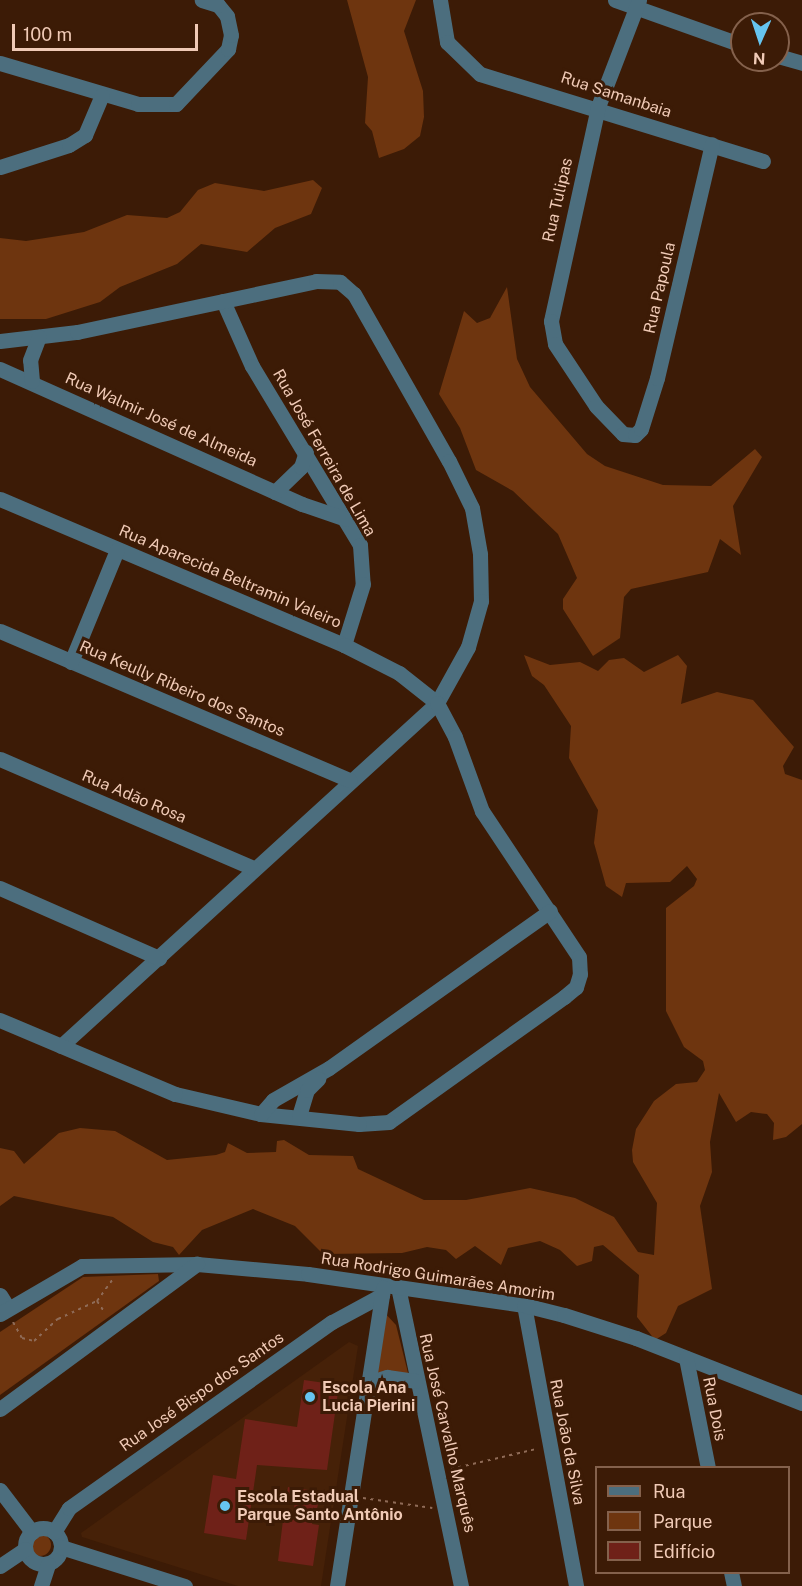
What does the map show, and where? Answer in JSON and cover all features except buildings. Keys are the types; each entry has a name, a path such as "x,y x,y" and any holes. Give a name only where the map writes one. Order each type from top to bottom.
{"street":[{"path":"0,63 138,104 176,105 228,49 231,25 218,5 202,0"},
{"name":"Rua Samanbaia","path":"440,0 447,42 461,60 480,74 598,107 763,162"},
{"path":"615,0 637,3 730,40"},
{"name":"Rua Tulipas","path":"635,435 623,434 596,406 555,344 554,300 598,107 637,3"},
{"path":"0,168 69,145 85,135 102,95"},
{"name":"Rua Papoula","path":"635,435 641,429 657,378 712,144"},
{"path":"0,341 39,337 328,279 340,282 354,294 449,461 472,508 481,601 468,647 437,703 253,868 61,1046"},
{"name":"Rua José Ferreira de Lima","path":"223,301 229,318 360,545 363,584 344,645"},
{"path":"32,381 30,360 39,337"},
{"name":"Rua Walmir José de Almeida","path":"0,369 32,381 275,492 346,519"},
{"path":"275,492 294,476 306,452"},
{"name":"Rua Aparecida Beltramin Valeiro","path":"0,499 344,645 399,673 437,703"},
{"path":"71,662 117,550"},
{"name":"Rua Keully Ribeiro dos Santos","path":"0,631 350,780"},
{"path":"0,1020 175,1094 261,1114 299,1116 359,1124 389,1122 576,987 579,957 482,811 455,736 437,703"},
{"name":"Rua Adão Rosa","path":"0,759 253,868"},
{"path":"0,888 159,957"},
{"path":"261,1114 273,1100 329,1068 550,911"},
{"path":"299,1116 307,1090 329,1068"},
{"path":"0,1409 197,1264"},
{"name":"Rua Rodrigo Guimarães Amorim","path":"5,1309 82,1266 197,1264 524,1305 636,1338 802,1403"},
{"path":"337,1586 368,1383 388,1289"},
{"name":"Rua José Carvalho Marquês","path":"388,1289 439,1471 461,1586"},
{"name":"Rua José Bispo dos Santos","path":"54,1532 69,1508 332,1322 388,1289"},
{"name":"Rua João da Silva","path":"524,1305 576,1586"},
{"name":"Rua Dois","path":"686,1358 708,1466"},
{"path":"368,1383 387,1377 415,1381"},
{"path":"0,1490 32,1532"},
{"path":"0,1566 25,1549 32,1532 43,1528 54,1532 61,1547 165,1583 185,1586"},
{"path":"41,1586 48,1564 61,1547"},
{"path":"25,1549 31,1560 48,1564"}],"path":[{"path":"5,1309 22,1338 34,1341 58,1319 98,1301 116,1272"},
{"path":"98,1301 110,1320"},
{"path":"439,1471 549,1446"},
{"path":"351,1497 447,1510"}],"shaded area":[{"name":"Escola Estadual Parque Santo Antônio","path":"349,1342 358,1346 321,1586 238,1586 82,1537 81,1533"}],"green space":[{"path":"347,0 416,0 404,31 423,91 424,117 420,136 404,149 379,158 372,131 365,123 368,77"},
{"path":"313,180 322,188 311,214 275,228 247,252 201,244 177,264 120,287 100,302 46,319 0,319 0,238 26,241 84,232 127,215 167,218 180,212 198,190 215,183 264,191"},
{"path":"507,287 517,359 530,387 587,454 605,466 663,485 711,486 755,449 762,457 733,506 741,555 720,539 708,572 631,589 624,597 620,638 593,656 563,609 563,599 577,578 558,534 513,491 476,470 460,428 439,394 464,311 477,323 490,318"},
{"path":"524,655 550,665 580,662 598,671 609,660 624,658 644,672 678,655 687,666 681,704 717,692 753,700 794,747 783,766 785,774 802,780 802,1124 786,1137 773,1140 774,1123 767,1114 751,1112 736,1122 719,1093 710,1142 712,1172 700,1206 712,1289 678,1306 666,1333 655,1340 637,1317 639,1275 603,1245 594,1247 592,1261 577,1266 560,1250 540,1241 508,1248 501,1265 475,1246 456,1259 446,1250 427,1247 402,1253 323,1254 295,1226 253,1209 202,1230 179,1255 173,1247 153,1242 113,1217 14,1196 0,1206 0,1148 14,1151 24,1164 59,1133 80,1128 115,1131 167,1160 216,1155 225,1152 228,1143 247,1153 276,1152 277,1141 284,1140 309,1155 353,1156 358,1169 424,1200 466,1200 530,1188 575,1198 614,1217 638,1252 654,1255 657,1203 633,1162 632,1150 636,1129 654,1101 676,1084 697,1082 705,1070 703,1061 684,1047 666,1011 666,908 694,886 697,879 687,866 670,882 626,883 622,897 606,886 594,843 598,810 569,758 571,726 544,685 532,676"},
{"path":"158,1274 159,1281 0,1395 0,1332 83,1277"},
{"path":"383,1311 396,1325 408,1373 373,1373"},
{"path":"40,1534 48,1537 51,1545 48,1553 40,1556 32,1553 29,1545 32,1537"}],"place":[{"name":"Escola Ana Lucia Pierini","path":"310,1397"},
{"name":"Escola Estadual Parque Santo Antônio","path":"225,1506"}]}
